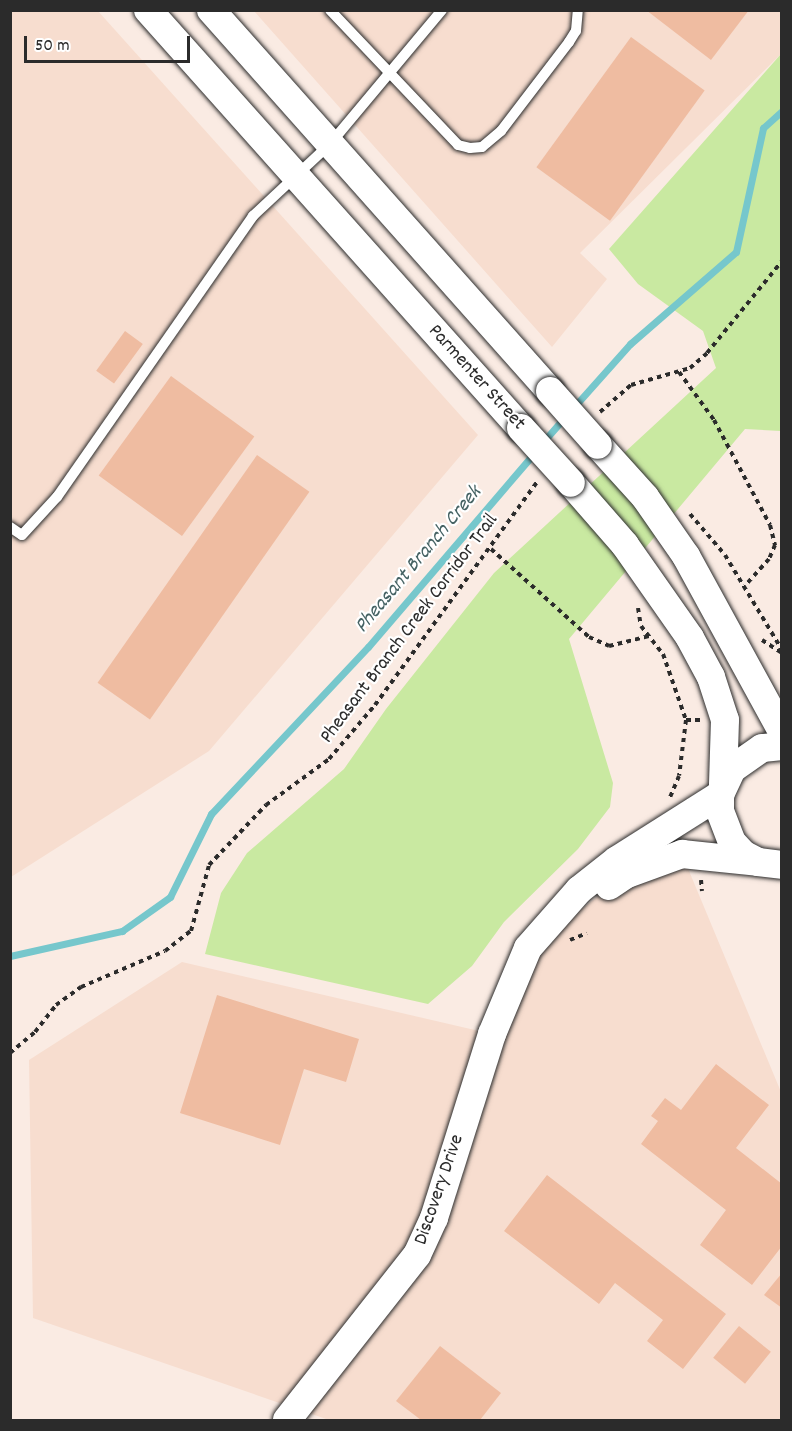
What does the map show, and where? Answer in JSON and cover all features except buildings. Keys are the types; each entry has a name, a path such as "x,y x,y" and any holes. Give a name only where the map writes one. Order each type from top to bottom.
{"street":[{"name":"Parmenter Street","path":"148,10 625,545 690,638 711,678 725,720 720,811 728,835 743,854 770,863"},
{"path":"211,10 645,497 686,556 782,730"},
{"name":"Discovery Drive","path":"287,1420 417,1255 434,1218 508,994 528,948 579,890 617,860 722,790 746,756 762,748 782,746"},
{"name":"Discovery Drive","path":"508,994 574,915 627,874 682,854 770,863"}],"lane":[{"path":"330,10 458,145 482,147 501,131 569,42 576,32 578,10"},
{"path":"10,527 22,535 57,497 253,216 330,144 442,10"}],"path":[{"path":"596,416 631,385 679,372 707,354 782,261"},
{"path":"679,372 714,420 770,525 775,546 769,559 745,586 782,650"},
{"name":"Pheasant Branch Creek Corridor Trail","path":"10,1053 35,1032 56,1005 81,987 165,951 191,931 209,865 266,805 329,759 375,705 491,549 544,473"},
{"path":"491,549 589,637 609,646 649,636"},
{"path":"641,626 663,654 686,720 679,776 670,798"}],"shaded area":[{"path":"11,11 98,11 478,435 209,751 11,877"},
{"path":"254,11 781,11 781,54 580,253 607,279 552,347"},
{"path":"682,854 781,1092 781,1420 329,1420 33,1318 29,1060 182,962 492,1034 508,994 574,915 627,874"}],"green space":[{"path":"781,54 781,431 745,429 569,639 613,783 610,807 578,849 504,922 472,966 428,1004 205,954 221,893 247,853 344,769 386,709 494,573 716,368 703,331 638,284 609,249"}],"waterway":[{"name":"Pheasant Branch Creek","path":"573,408 630,344 736,252 763,128 782,111"},
{"name":"Pheasant Branch Creek","path":"543,442 565,417"},
{"name":"Pheasant Branch Creek","path":"10,956 122,931 170,897 211,814 368,647 534,453"}]}
